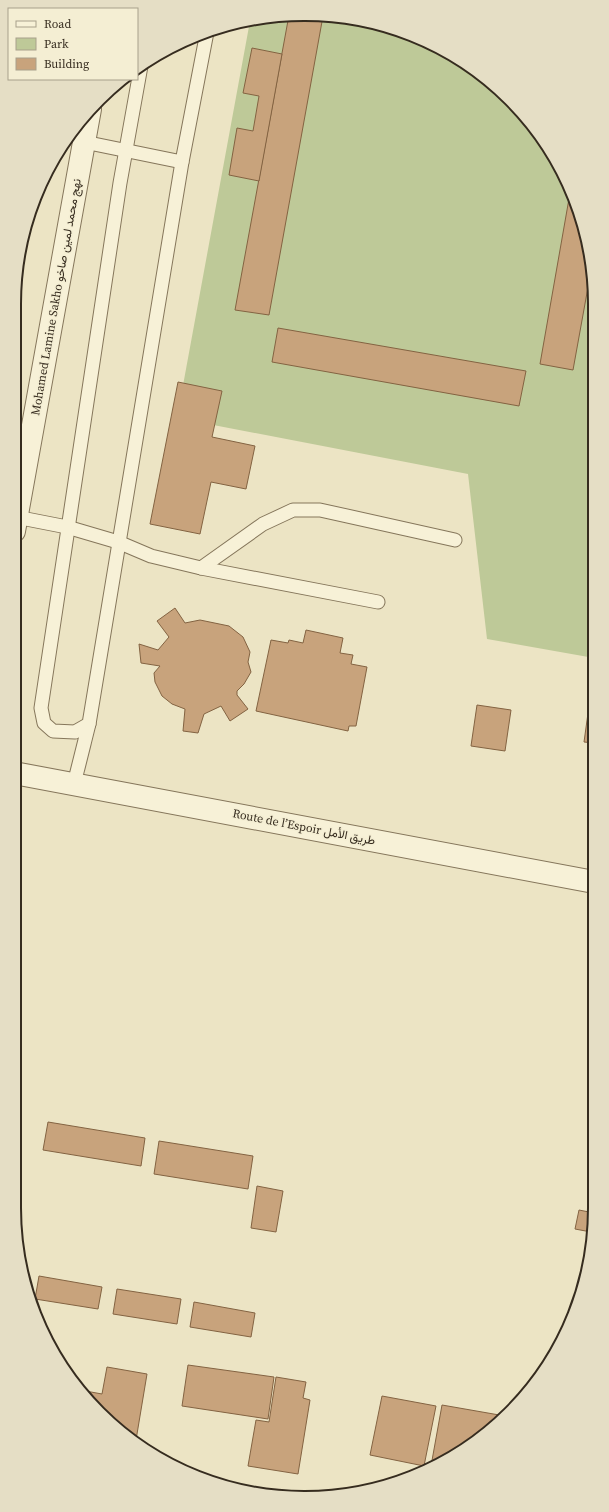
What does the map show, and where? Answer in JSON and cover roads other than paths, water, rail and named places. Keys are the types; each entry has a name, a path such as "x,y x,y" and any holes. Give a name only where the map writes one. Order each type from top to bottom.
{"street":[{"name":"Mohamed Lamine Sakho نهج محمد لمين صاخو","path":"21,491 88,122"},
{"name":"Route de l’Espoir طريق الأمل","path":"21,774 588,881"}],"lane":[{"path":"74,784 89,724 182,162 206,39"},
{"path":"89,724 75,732 53,731 44,723 41,708 67,527 126,150 139,75"},
{"path":"84,142 182,162"},
{"path":"201,568 263,524 293,510 320,510 455,540"},
{"path":"21,524 67,527 118,542 150,556 201,568 378,602"}]}
